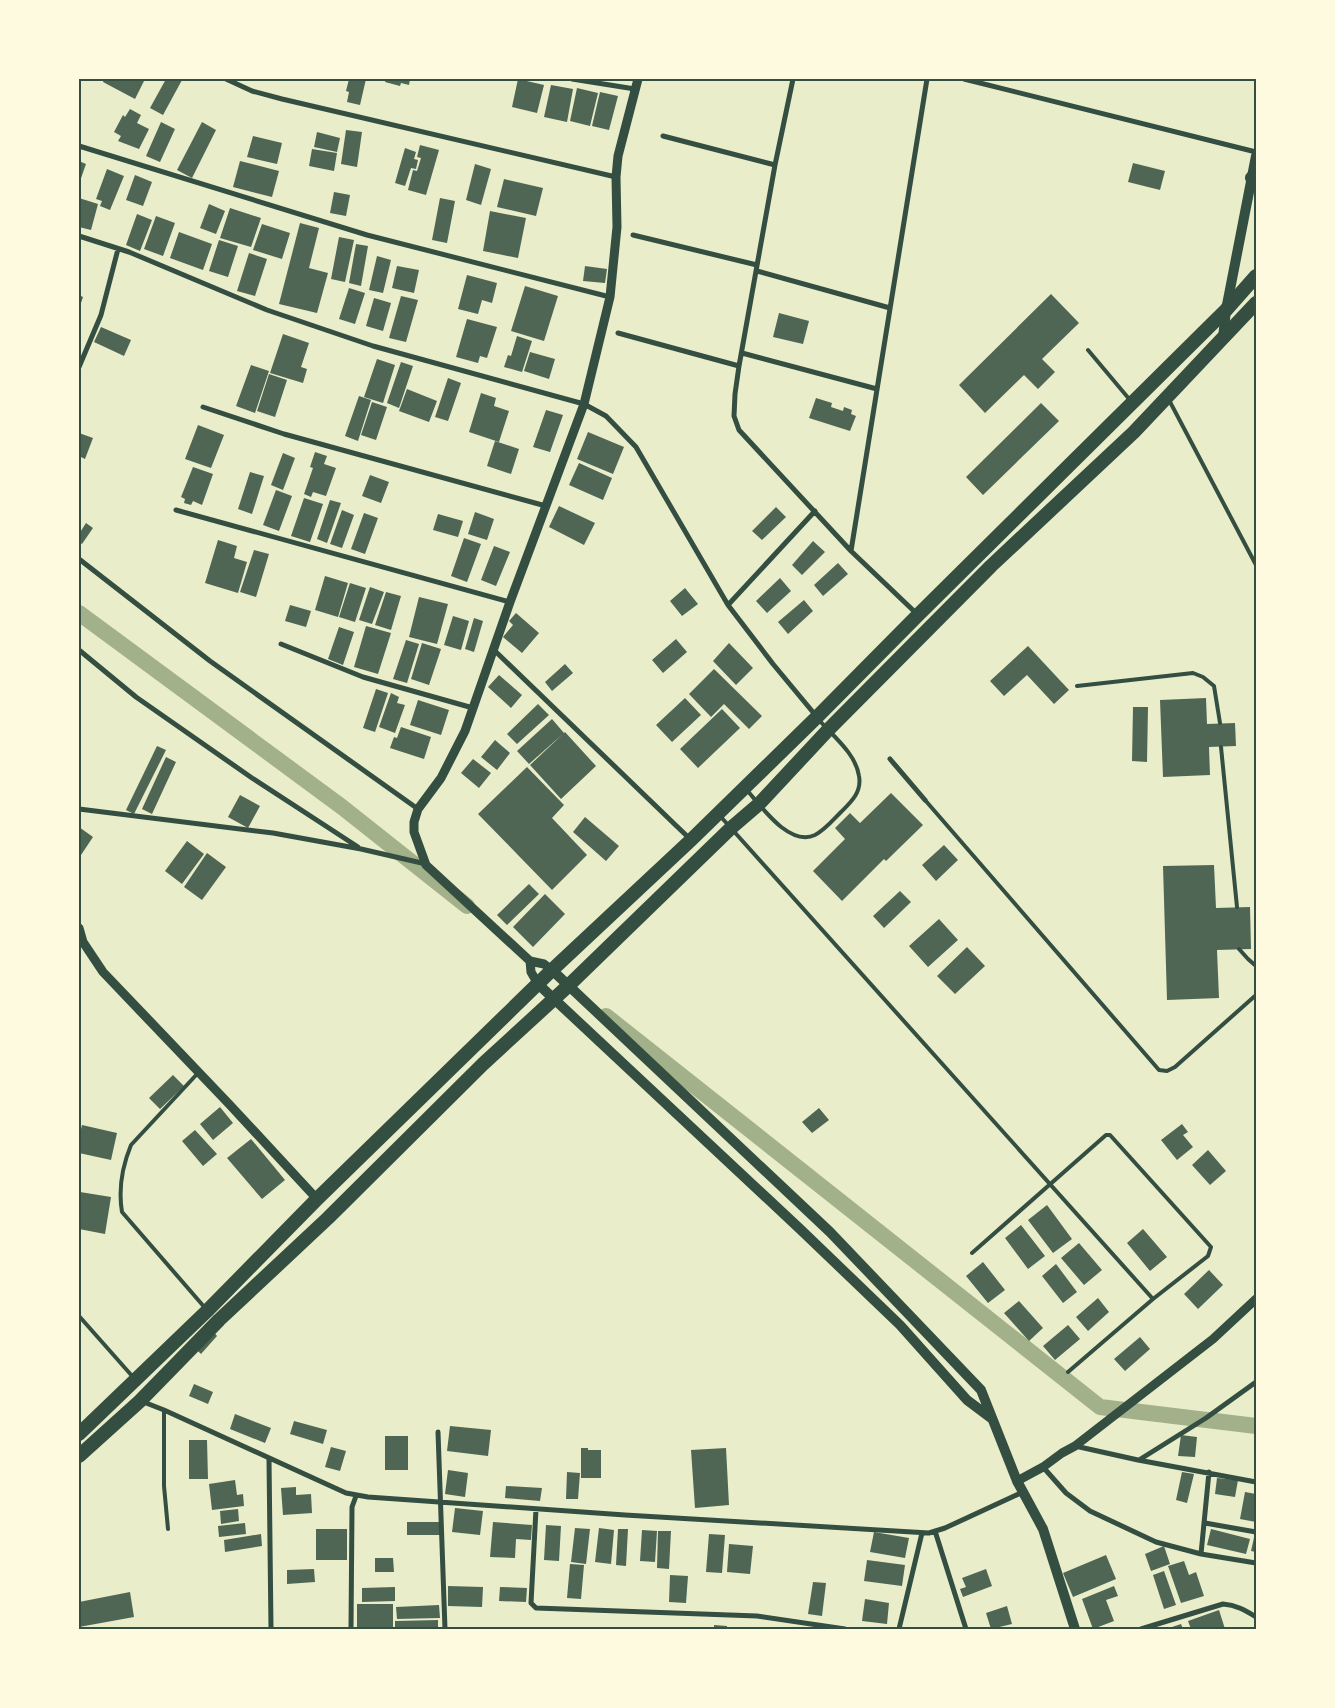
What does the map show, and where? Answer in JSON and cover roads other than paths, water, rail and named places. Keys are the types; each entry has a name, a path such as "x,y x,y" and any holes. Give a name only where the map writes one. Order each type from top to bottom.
{"highway":[{"path":"79,1434 207,1311 317,1200 552,970 691,840 817,717 1226,310 1256,276"},
{"path":"79,1456 140,1401 219,1320 328,1218 483,1064 568,986 731,828 759,804 828,730 990,566 1134,432 1256,303"}],"main road":[{"path":"1223,338 1226,310 1254,180 1256,154"},
{"path":"552,970 830,1232 981,1390 1017,1481 1042,1529 1075,1629"},
{"path":"538,984 800,1229 900,1326 967,1400 992,1419"}],"street":[{"path":"226,79 252,91 282,99 616,177"},
{"path":"572,79 636,89"},
{"path":"552,970 544,964 530,961 426,865 414,832 414,822 418,809 441,778 465,731 510,602 584,404 610,297 617,227 616,177 618,156 638,79"},
{"path":"793,79 775,166 734,394 734,416 739,430 851,551 918,615"},
{"path":"851,551 927,79"},
{"path":"964,79 1256,154"},
{"path":"663,136 775,166"},
{"path":"79,146 367,235 610,297"},
{"path":"633,235 757,268 890,308"},
{"path":"79,236 118,249 267,310 373,346 584,404 606,416 636,447 728,605 817,717"},
{"path":"79,367 101,314 118,249"},
{"path":"618,333 739,366"},
{"path":"742,353 877,389"},
{"path":"203,407 284,434 546,506"},
{"path":"176,510 510,602"},
{"path":"728,605 815,511"},
{"path":"79,559 210,661 418,809"},
{"path":"281,644 363,678 473,708"},
{"path":"79,650 136,697 252,778 360,849"},
{"path":"494,650 691,840"},
{"path":"890,758 925,800"},
{"path":"79,808 273,832 360,849 426,865"},
{"path":"79,928 83,942 103,972 199,1072 317,1200"},
{"path":"530,961 530,972 538,984"},
{"path":"1017,1481 1075,1446 1214,1339 1256,1299"},
{"path":"1138,1460 1206,1418 1256,1382"},
{"path":"140,1401 356,1496 922,1533 945,1528 1023,1492"},
{"path":"438,1432 442,1502 444,1629"},
{"path":"1075,1446 1256,1482"},
{"path":"269,1459 271,1629"},
{"path":"1043,1467 1066,1493 1090,1511 1156,1542 1201,1554 1256,1563"},
{"path":"1201,1554 1209,1472"},
{"path":"351,1629 352,1507 356,1496"},
{"path":"536,1509 531,1603 536,1608 757,1616 845,1629"},
{"path":"1205,1523 1256,1532"},
{"path":"934,1531 966,1629"},
{"path":"899,1629 922,1533"},
{"path":"1140,1629 1223,1604 1233,1605 1256,1617"}],"lane":[{"path":"1088,350 1132,403"},
{"path":"1166,396 1256,565"},
{"path":"1077,686 1193,673 1204,677 1214,686 1220,723"},
{"path":"744,788 779,826 789,833 807,837 815,835 826,828 853,800 858,792 860,783 852,758 817,717"},
{"path":"1221,747 1237,908"},
{"path":"925,800 1159,1070 1167,1071 1175,1067 1256,995"},
{"path":"718,814 1153,1299"},
{"path":"1240,950 1256,966"},
{"path":"199,1072 131,1145 121,1177 119,1196 122,1212 207,1311"},
{"path":"972,1253 1106,1135 1110,1135 1115,1140 1211,1247 1208,1256 1153,1299 1068,1372"},
{"path":"79,1316 135,1379"},
{"path":"164,1410 164,1486 168,1528"}],"waterway":[{"path":"79,613 342,807 467,906"},
{"path":"606,1016 1100,1407 1256,1426"}]}
